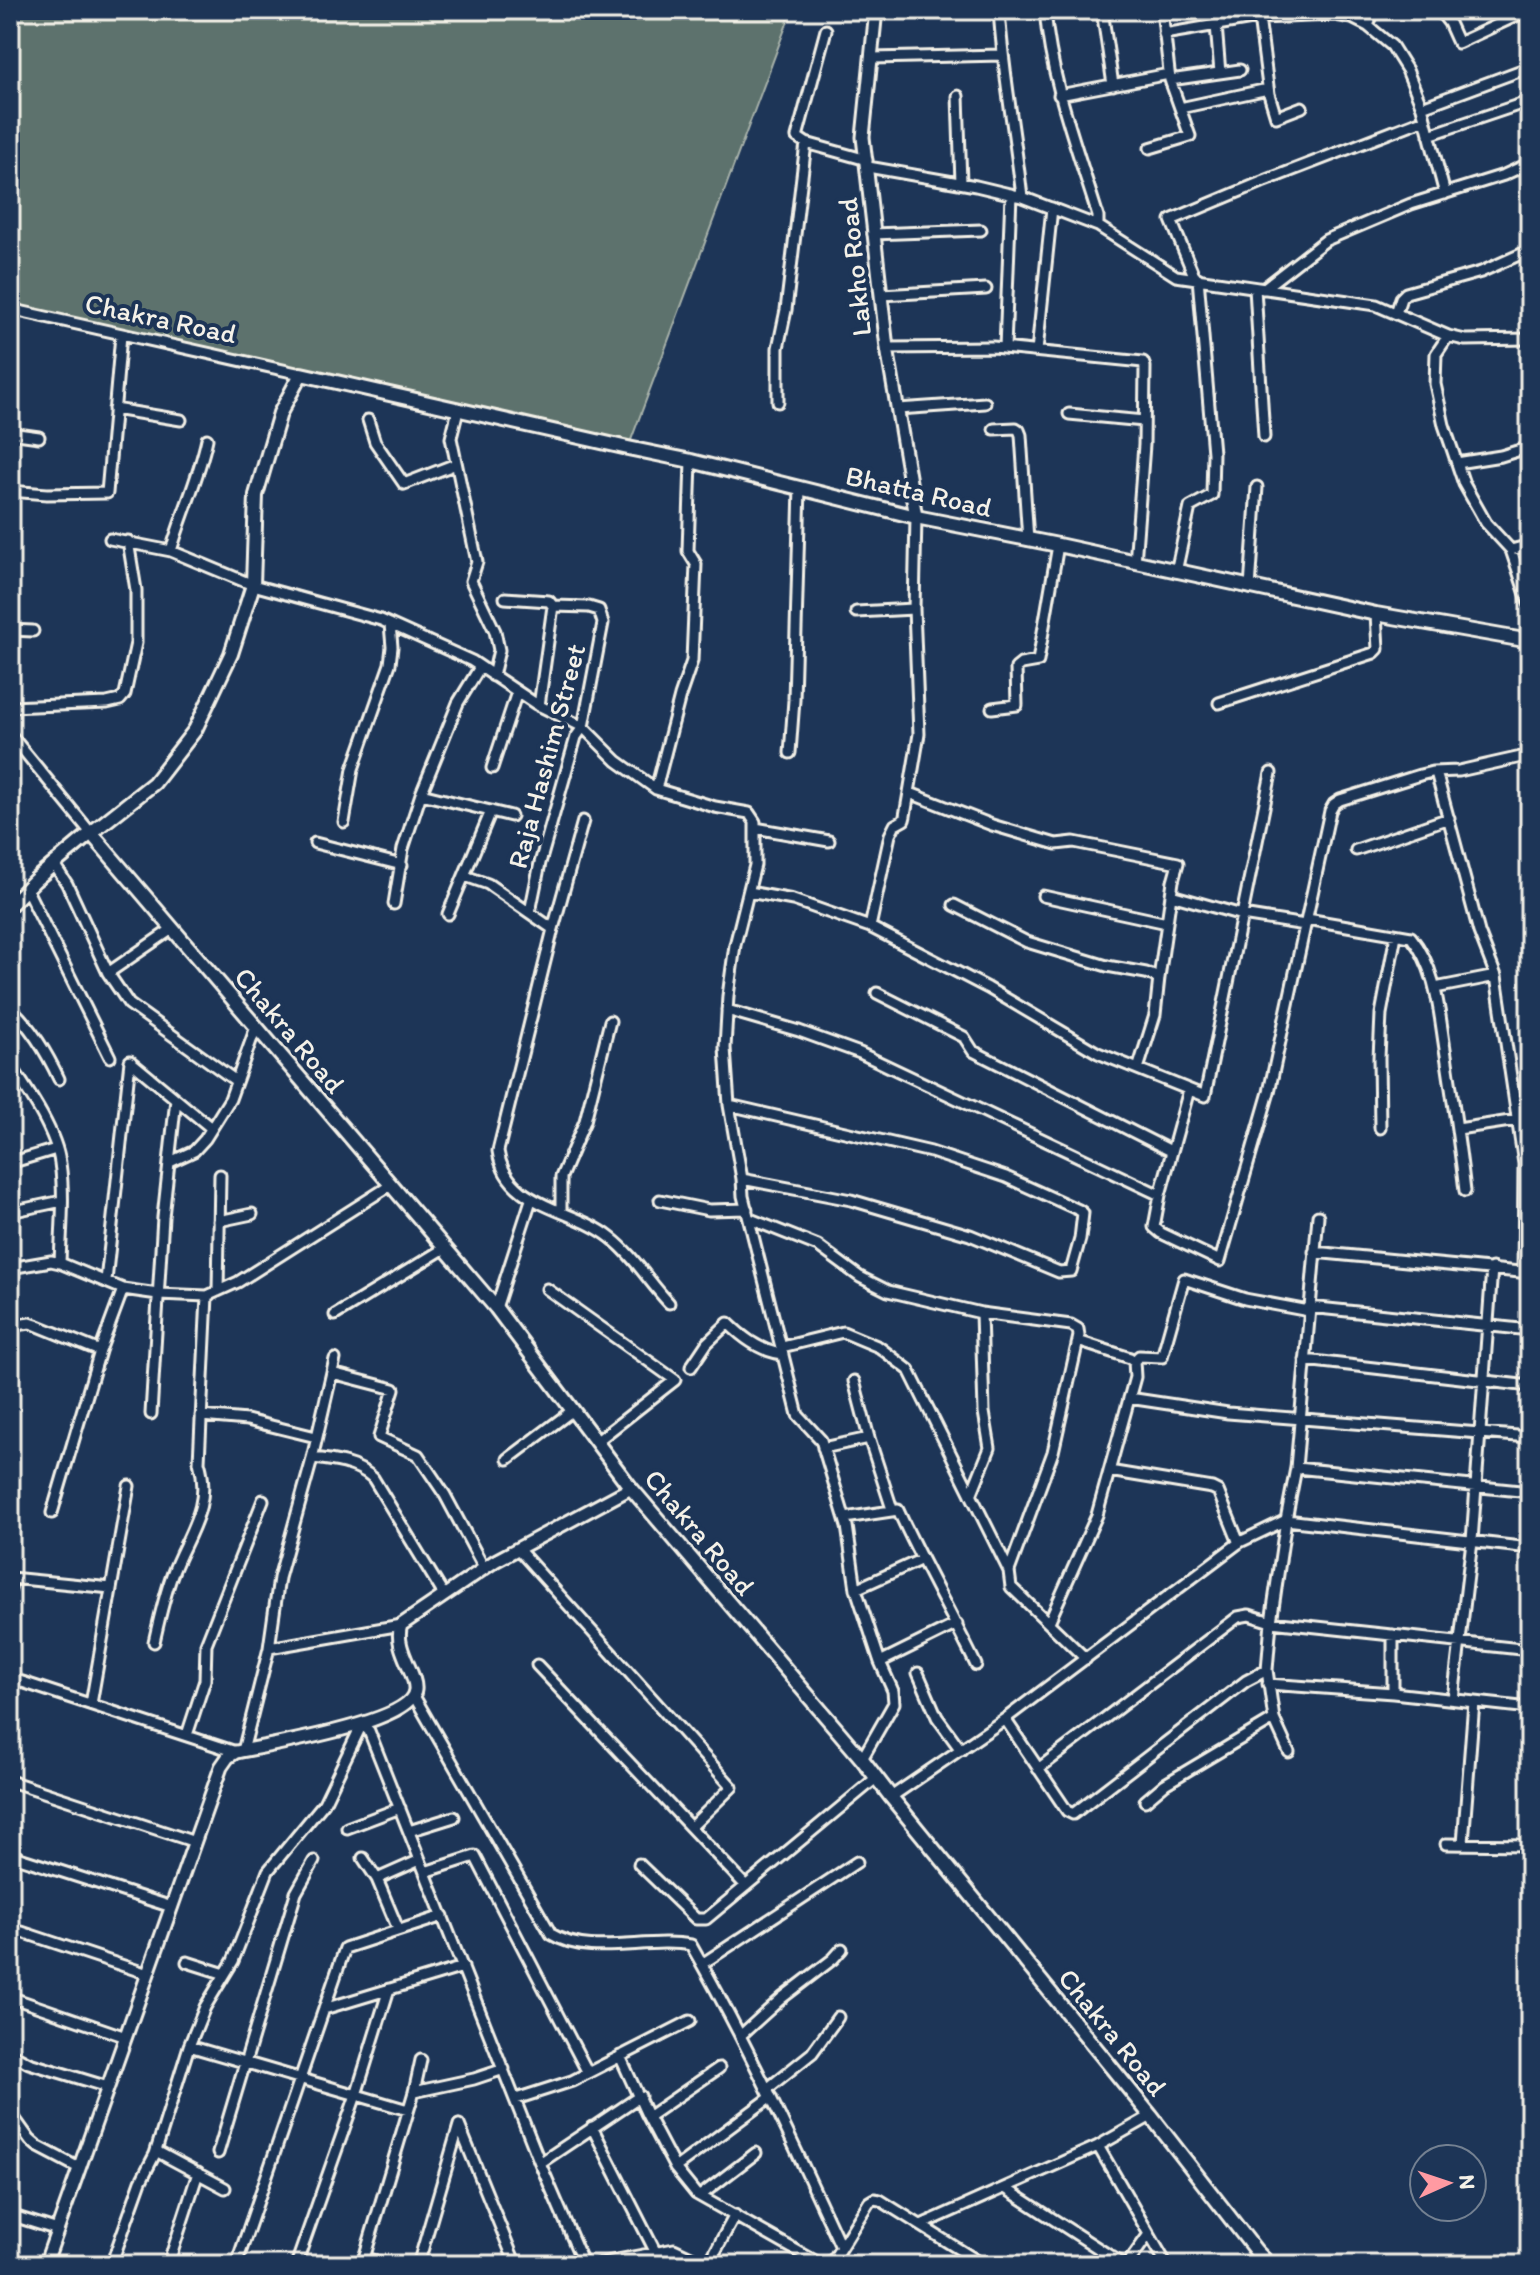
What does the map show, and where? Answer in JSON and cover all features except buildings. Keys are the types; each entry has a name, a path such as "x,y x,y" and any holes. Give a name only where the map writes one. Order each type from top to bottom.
{"main road":[{"name":"Bhatta Road","path":"301,374 691,461 916,517 1376,614 1530,641"},
{"path":"10,905 54,864 154,783 195,730 231,654 253,585 256,495 280,413 301,374"},
{"name":"Chakra Road","path":"91,833 496,1308 631,1488 862,1759 1270,2265"}],"street":[{"name":"Lakho Road","path":"876,10 863,137 887,348 916,517"},
{"path":"999,10 1002,55 1022,197"},
{"path":"1045,10 1059,95 1098,216 1098,226"},
{"path":"1102,10 1113,85"},
{"path":"1150,148 1190,136 1170,77 1162,10"},
{"path":"1368,26 1374,10"},
{"path":"1439,10 1458,43 1529,10"},
{"path":"1164,34 1258,14 1335,15 1352,18 1368,26 1392,46 1407,70 1422,107 1445,194"},
{"path":"1258,14 1268,89 1276,117 1302,107"},
{"path":"1216,25 1220,73"},
{"path":"826,30 797,137 806,143 867,164 1022,197 1098,226 1176,276 1376,305 1448,336 1465,340 1530,339"},
{"path":"872,58 1002,55"},
{"path":"1422,107 1530,67"},
{"path":"1059,95 1170,77 1240,70"},
{"path":"1180,108 1268,89"},
{"path":"958,96 961,183"},
{"path":"1429,135 1530,101"},
{"path":"1176,572 1190,507 1212,495 1213,453 1196,278 1171,220 1425,119"},
{"path":"778,402 778,348 786,310 806,143"},
{"path":"1259,288 1326,240 1411,204 1504,175 1530,163"},
{"path":"1005,348 1011,194"},
{"path":"1037,351 1052,208"},
{"path":"873,234 981,230"},
{"path":"1396,313 1406,293 1481,272 1530,250"},
{"path":"1259,288 1264,437"},
{"path":"881,295 986,289"},
{"name":"Chakra Road","path":"10,309 301,374"},
{"path":"10,491 107,493 121,335"},
{"path":"1448,336 1436,354 1435,384 1444,425 1464,484 1486,523 1511,550 1530,606"},
{"path":"887,348 1005,348 1143,362 1144,421 1135,563"},
{"path":"898,409 985,403"},
{"path":"114,409 181,420"},
{"path":"458,410 451,438 477,562 471,581 495,631 499,650 493,676"},
{"path":"1069,414 1144,421"},
{"path":"368,420 375,442 404,484 456,464"},
{"path":"994,429 1016,428 1021,435 1028,540"},
{"path":"10,433 39,437"},
{"path":"171,551 203,460 207,439"},
{"path":"1457,463 1501,456 1530,447"},
{"path":"656,789 692,661 696,564 688,551 691,461"},
{"path":"790,753 800,487"},
{"path":"1250,588 1257,487"},
{"path":"870,927 890,835 895,825 904,820 919,734 914,609 916,517"},
{"path":"110,539 171,551 253,585 390,624 480,667 539,706 583,727 617,761 656,789 715,807 749,813 755,822 755,865 735,945 727,1010 725,1048 729,1105 743,1196 798,1415 821,1440 845,1518 856,1589 893,1691 894,1703 862,1759"},
{"path":"10,707 107,703 120,700 125,694 136,643 136,590 128,541"},
{"path":"992,708 1017,705 1016,668 1038,661 1058,545"},
{"path":"1511,550 1530,545"},
{"path":"505,598 549,601 553,606 539,706"},
{"name":"Raja Hashim Street","path":"530,912 540,863 576,737 583,727 603,623 599,610 553,606"},
{"path":"856,612 914,609"},
{"path":"1219,703 1374,653 1378,649 1376,614"},
{"path":"344,822 353,769 390,664 390,624"},
{"path":"10,630 33,631"},
{"path":"394,904 407,832 458,703 480,667"},
{"path":"492,768 517,692"},
{"path":"10,734 91,833"},
{"path":"1189,1090 1154,1227 1220,1261 1269,1092 1334,804 1420,775 1459,771 1530,755"},
{"path":"1314,1252 1526,1272 1524,1164 1496,976 1479,932 1436,772"},
{"path":"749,892 793,900 870,927 988,988 1098,1053 1205,1096 1271,773"},
{"path":"910,793 992,825 1056,844 1079,843 1178,863 1155,1015 1138,1069"},
{"path":"421,794 511,816"},
{"path":"448,914 491,811"},
{"path":"1356,850 1449,818"},
{"path":"583,821 498,1151 500,1165 531,1200 561,1211 609,1236 633,1258 649,1282 669,1303"},
{"path":"755,828 829,841"},
{"path":"315,843 402,865"},
{"path":"54,864 67,884 108,973 129,1004 236,1081"},
{"path":"465,876 488,884 553,929"},
{"path":"26,888 110,1057"},
{"path":"1171,895 1242,915 1411,937 1422,951 1435,988 1465,1191"},
{"path":"1043,896 1167,923"},
{"path":"954,905 1027,942 1159,978"},
{"path":"108,973 172,929"},
{"path":"1380,1128 1381,1014 1396,935"},
{"path":"1435,988 1496,976"},
{"path":"877,993 964,1037 973,1051 1171,1151"},
{"path":"10,1007 44,1048 59,1079"},
{"path":"727,1010 860,1053 1152,1194 1160,1195"},
{"path":"561,1211 561,1177 585,1121 610,1021"},
{"path":"170,1162 194,1151 230,1099 256,1027"},
{"path":"106,1281 130,1061 211,1128"},
{"path":"10,1064 43,1117 60,1161 60,1263"},
{"path":"151,1414 163,1217 176,1099"},
{"path":"729,1105 931,1152 1006,1177 1083,1213 1083,1223 1071,1271 1059,1272 955,1230 851,1200 742,1179"},
{"path":"1458,1129 1530,1118"},
{"path":"10,1163 56,1149"},
{"path":"218,1291 220,1175"},
{"path":"10,1268 51,1261 123,1289 207,1296 238,1282 391,1185"},
{"path":"496,1308 531,1200"},
{"path":"660,1200 748,1214 818,1246 860,1277 888,1291 981,1313 1071,1325 1078,1329 1053,1452 1009,1571"},
{"path":"10,1212 62,1201"},
{"path":"219,1221 252,1214"},
{"path":"1289,1752 1274,1719 1267,1670 1271,1622 1296,1468 1318,1216"},
{"path":"335,1315 445,1248"},
{"path":"1453,1699 1472,1541 1492,1268"},
{"path":"1049,1622 1097,1515 1135,1377 1134,1361 1139,1356 1162,1357 1184,1279 1245,1299 1309,1309 1530,1330"},
{"path":"52,1513 100,1351 123,1289"},
{"path":"547,1289 675,1380 596,1442"},
{"path":"154,1642 170,1578 199,1515 203,1474 199,1462 207,1296"},
{"path":"971,1495 991,1442 984,1412 981,1313"},
{"path":"10,1326 30,1323 100,1351"},
{"path":"691,1367 707,1343 728,1323 738,1333 773,1353 843,1332 879,1347 909,1370 1009,1571 1011,1587 1086,1659"},
{"path":"1078,1341 1134,1361"},
{"path":"240,1752 269,1648 279,1578 335,1359"},
{"path":"1305,1360 1530,1386"},
{"path":"332,1373 394,1389 379,1437 418,1455 445,1495 484,1568"},
{"path":"854,1381 892,1509"},
{"path":"1129,1398 1228,1413 1530,1437"},
{"path":"508,1459 573,1410"},
{"path":"201,1416 247,1420 316,1437"},
{"path":"823,1448 869,1438"},
{"path":"312,1458 364,1470 373,1478 444,1595"},
{"path":"1296,1468 1530,1492"},
{"path":"1109,1471 1218,1491 1239,1543"},
{"path":"91,1704 129,1486"},
{"path":"269,1648 401,1625 484,1568 631,1488"},
{"path":"187,1735 205,1680 206,1644 263,1500"},
{"path":"845,1518 898,1510 920,1560 957,1624 976,1665"},
{"path":"891,1797 1005,1719 1239,1543 1286,1520 1530,1548"},
{"path":"518,1549 732,1787 691,1827"},
{"path":"856,1589 920,1560"},
{"path":"10,1589 11,1578 111,1588"},
{"path":"1038,1769 1238,1617 1249,1615 1271,1622 1530,1650"},
{"path":"880,1662 957,1624"},
{"path":"45,2265 221,1767 228,1757 240,1752 362,1724 407,1703 414,1696 416,1688 404,1658 398,1632 401,1625"},
{"path":"1393,1635 1393,1693"},
{"path":"537,1665 746,1886"},
{"path":"1005,1719 1067,1811 1073,1814 1246,1681 1267,1670"},
{"path":"918,1673 937,1717 961,1750"},
{"path":"10,1678 240,1752"},
{"path":"1268,1684 1393,1693 1530,1708"},
{"path":"414,1696 551,1934 560,1940 604,1947 671,1943 691,1945 769,2093 841,2247"},
{"path":"1463,1843 1474,1702"},
{"path":"1145,1801 1165,1784 1274,1719"},
{"path":"362,1724 369,1731 540,2163 584,2265"},
{"path":"111,2265 141,2181 156,2151 189,2046 205,2007 233,1961 268,1871 324,1803 362,1724"},
{"path":"639,1864 701,1921 876,1778"},
{"path":"10,1781 195,1842"},
{"path":"347,1828 400,1808"},
{"path":"409,1831 454,1817"},
{"path":"1446,1844 1530,1845"},
{"path":"10,1855 172,1907"},
{"path":"425,1872 475,1856 588,2073"},
{"path":"363,1858 377,1879 398,1929"},
{"path":"377,1879 420,1860"},
{"path":"218,2153 296,1893 314,1861"},
{"path":"702,1964 857,1862"},
{"path":"236,2265 345,1948 443,1916"},
{"path":"10,1928 148,1974"},
{"path":"740,2036 842,1949"},
{"path":"187,1962 225,1974"},
{"path":"324,2009 463,1967"},
{"path":"296,2265 356,2095 389,1989"},
{"path":"10,1997 126,2037"},
{"path":"675,2168 769,2093 812,2053 838,2017"},
{"path":"516,2099 572,2081 690,2021"},
{"path":"189,2046 408,2110"},
{"path":"10,2053 29,2063 108,2087"},
{"path":"620,2056 675,2168 700,2196 822,2265"},
{"path":"392,2265 363,2261 421,2060"},
{"path":"648,2117 719,2068"},
{"path":"414,2092 504,2069"},
{"path":"540,2163 640,2096"},
{"path":"10,2112 37,2146 79,2168"},
{"path":"921,2225 1098,2146 1151,2116"},
{"path":"418,2265 459,2125 516,2265"},
{"path":"592,2127 655,2251"},
{"path":"1098,2146 1167,2265"},
{"path":"156,2151 225,2188"},
{"path":"700,2196 756,2153"},
{"path":"168,2265 198,2173"},
{"path":"1005,2188 1125,2265 1149,2234"},
{"path":"830,2265 869,2202 874,2199 984,2265"},
{"path":"10,2215 58,2230"},
{"path":"591,2265 674,2249 708,2265 735,2215"}],"green space":[{"path":"10,10 792,10 628,448 10,309"}]}
